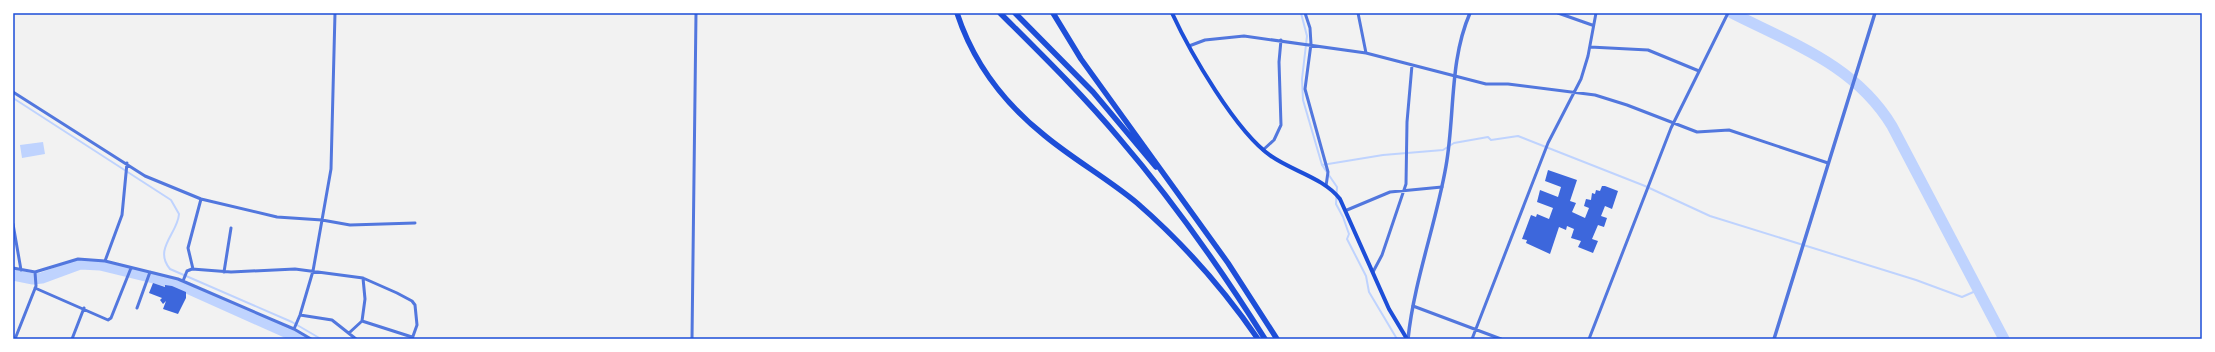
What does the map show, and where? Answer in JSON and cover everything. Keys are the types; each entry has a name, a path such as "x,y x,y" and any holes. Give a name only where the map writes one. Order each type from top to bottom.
{"highway":[{"path":"957,13 969,44 979,62 1008,102 1044,136 1112,183 1174,238 1228,296 1258,339"},
{"path":"1000,13 1068,80 1146,171 1220,268 1265,339"},
{"path":"1015,13 1098,98 1131,136 1197,220"},
{"path":"1053,13 1081,59 1236,274 1278,339"}],"main road":[{"path":"1172,13 1189,46 1240,125 1263,150 1295,170 1326,186 1338,195 1347,210 1389,309 1407,339"}],"street":[{"path":"294,329 313,271 333,154 335,13"},
{"path":"692,339 696,13"},
{"path":"1305,13 1310,28 1311,44 1305,89 1328,172 1326,186"},
{"path":"1358,13 1366,54"},
{"path":"1407,339 1413,306 1447,164 1454,77 1462,34 1470,13"},
{"path":"1558,13 1592,25"},
{"path":"1472,339 1548,143 1576,92 1590,47 1592,25 1596,13"},
{"path":"1590,339 1673,123 1728,13"},
{"path":"1774,339 1875,13"},
{"path":"1189,46 1205,40 1233,36 1281,40 1366,54 1486,84 1508,84 1576,92 1627,104 1697,132 1729,130 1828,163"},
{"path":"1263,150 1274,140 1281,125 1279,62 1281,40"},
{"path":"1590,47 1648,50 1699,71"},
{"path":"1373,272 1382,255 1404,190 1407,158 1408,100 1412,66"},
{"path":"13,92 145,176 201,199 277,217 322,220 350,225 415,223"},
{"path":"105,261 122,215 126,164"},
{"path":"1347,210 1378,196 1404,190 1442,187"},
{"path":"193,269 188,248 201,199"},
{"path":"13,224 21,270"},
{"path":"224,272 231,228"},
{"path":"13,268 36,272 78,259 90,258 105,261 183,281 294,329 311,339"},
{"path":"35,288 84,308 108,320 111,318 131,268"},
{"path":"183,281 187,271 193,269 224,272 295,269 363,278 412,301 415,305 417,321 412,338 362,321"},
{"path":"15,339 35,288 36,272"},
{"path":"137,308 150,272"},
{"path":"349,333 362,321 365,299 363,278"},
{"path":"1413,306 1502,339"},
{"path":"72,339 84,308"},
{"path":"300,314 332,320 356,339"}],"water":[{"path":"43,142 45,154 22,158 20,145"}],"building":[{"path":"1548,170 1577,180 1570,201 1576,203 1572,212 1585,218 1589,208 1584,206 1586,199 1591,200 1592,193 1595,194 1596,190 1600,191 1602,186 1618,191 1612,209 1605,206 1601,216 1607,218 1604,227 1598,225 1592,239 1598,241 1593,253 1578,247 1581,241 1571,238 1574,229 1567,226 1566,230 1559,227 1550,254 1526,243 1527,240 1522,239 1531,215 1536,217 1537,214 1549,219 1553,208 1537,202 1540,190 1558,197 1561,187 1545,181"},
{"path":"153,283 165,287 165,285 172,286 186,292 186,298 178,314 163,309 166,301 163,304 160,300 162,298 149,293"}],"waterway":[{"path":"1301,13 1307,36 1302,79 1303,100 1322,165 1337,187 1336,204 1343,217 1349,234 1347,239 1366,276 1369,292 1397,339"},
{"path":"1732,13 1800,46 1821,58 1860,87 1877,105 1892,126 2004,339"},
{"path":"13,98 171,200 179,214 178,221 165,248 165,262 170,269 292,322 321,339"},
{"path":"1322,165 1383,155 1443,150 1454,143 1488,137 1491,140 1518,136 1645,186 1710,216 1916,280 1962,297 1978,290"},
{"path":"13,275 33,279 42,278 80,264 100,265 178,284 301,339"}]}
